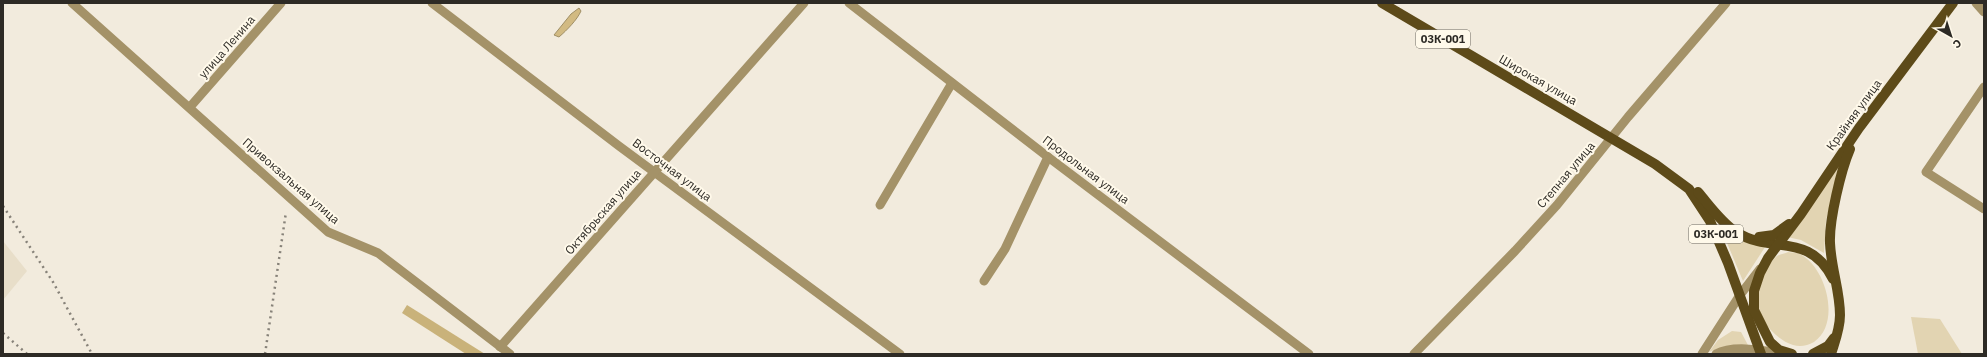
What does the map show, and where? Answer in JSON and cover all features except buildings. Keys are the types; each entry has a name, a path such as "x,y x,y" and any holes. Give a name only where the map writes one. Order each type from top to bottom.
{"main road":[{"name":"Широкая улица","path":"1382,3 1612,138 1680,180"},
{"name":"Крайняя улица","path":"1778,244 1801,214 1859,128 1953,3"},
{"name":"03К-001","path":"1831,354 1837,335 1840,308 1830,244 1832,222 1845,160 1859,128"},
{"name":"03К-001","path":"1680,180 1696,189 1723,222 1737,232 1752,238 1799,247 1816,256 1824,265 1836,284"},
{"name":"03К-001","path":"1680,180 1697,199 1710,221 1761,352"},
{"name":"03К-001","path":"1752,238 1774,235 1801,214"},
{"name":"03К-001","path":"1768,258 1778,244"},
{"path":"1764,332 1754,310 1754,291 1760,273 1768,258"},
{"path":"1747,316 1764,332 1779,350 1792,354"},
{"path":"1813,354 1828,346 1837,335"}],"street":[{"name":"Привокзальная улица","path":"72,3 328,232 378,253 510,354"},
{"name":"улица Ленина","path":"190,107 281,3"},
{"name":"Восточная улица","path":"432,3 654,172 900,354"},
{"name":"Октябрьская улица","path":"500,347 804,3"},
{"name":"Продольная улица","path":"849,3 1048,157 1309,354"},
{"name":"Степная улица","path":"1414,354 1516,251 1558,205 1628,117 1726,3"},
{"path":"1976,3 1984,12"},
{"path":"880,205 952,83"},
{"path":"1984,87 1926,172 1984,209"},
{"path":"984,281 1005,249 1048,157"},
{"name":"03К-001","path":"1702,354 1740,295 1768,258"},
{"path":"1716,354 1732,349 1786,354"}],"shaded area":[{"path":"579,8 581,11 572,25 559,37 554,35 571,14"},
{"path":"1843,156 1826,220 1824,253 1801,240 1787,237"},
{"path":"1722,231 1743,241 1754,244 1767,244 1743,281"},
{"path":"3,241 27,271 3,300"},
{"path":"1788,252 1799,253 1809,261 1817,271 1827,296 1829,310 1827,323 1822,334 1814,342 1804,346 1796,346 1789,343 1772,332 1763,320 1758,304 1758,295 1762,277 1766,269 1777,256"},
{"path":"407,305 485,354 466,354 402,313"},
{"path":"1911,317 1940,319 1962,354 1918,354"},
{"path":"1732,331 1741,332 1749,347 1717,349 1709,352 1718,340"}],"railway":[{"path":"3,206 53,282 92,354"},
{"path":"265,354 286,212"},
{"path":"3,333 27,354"}]}
